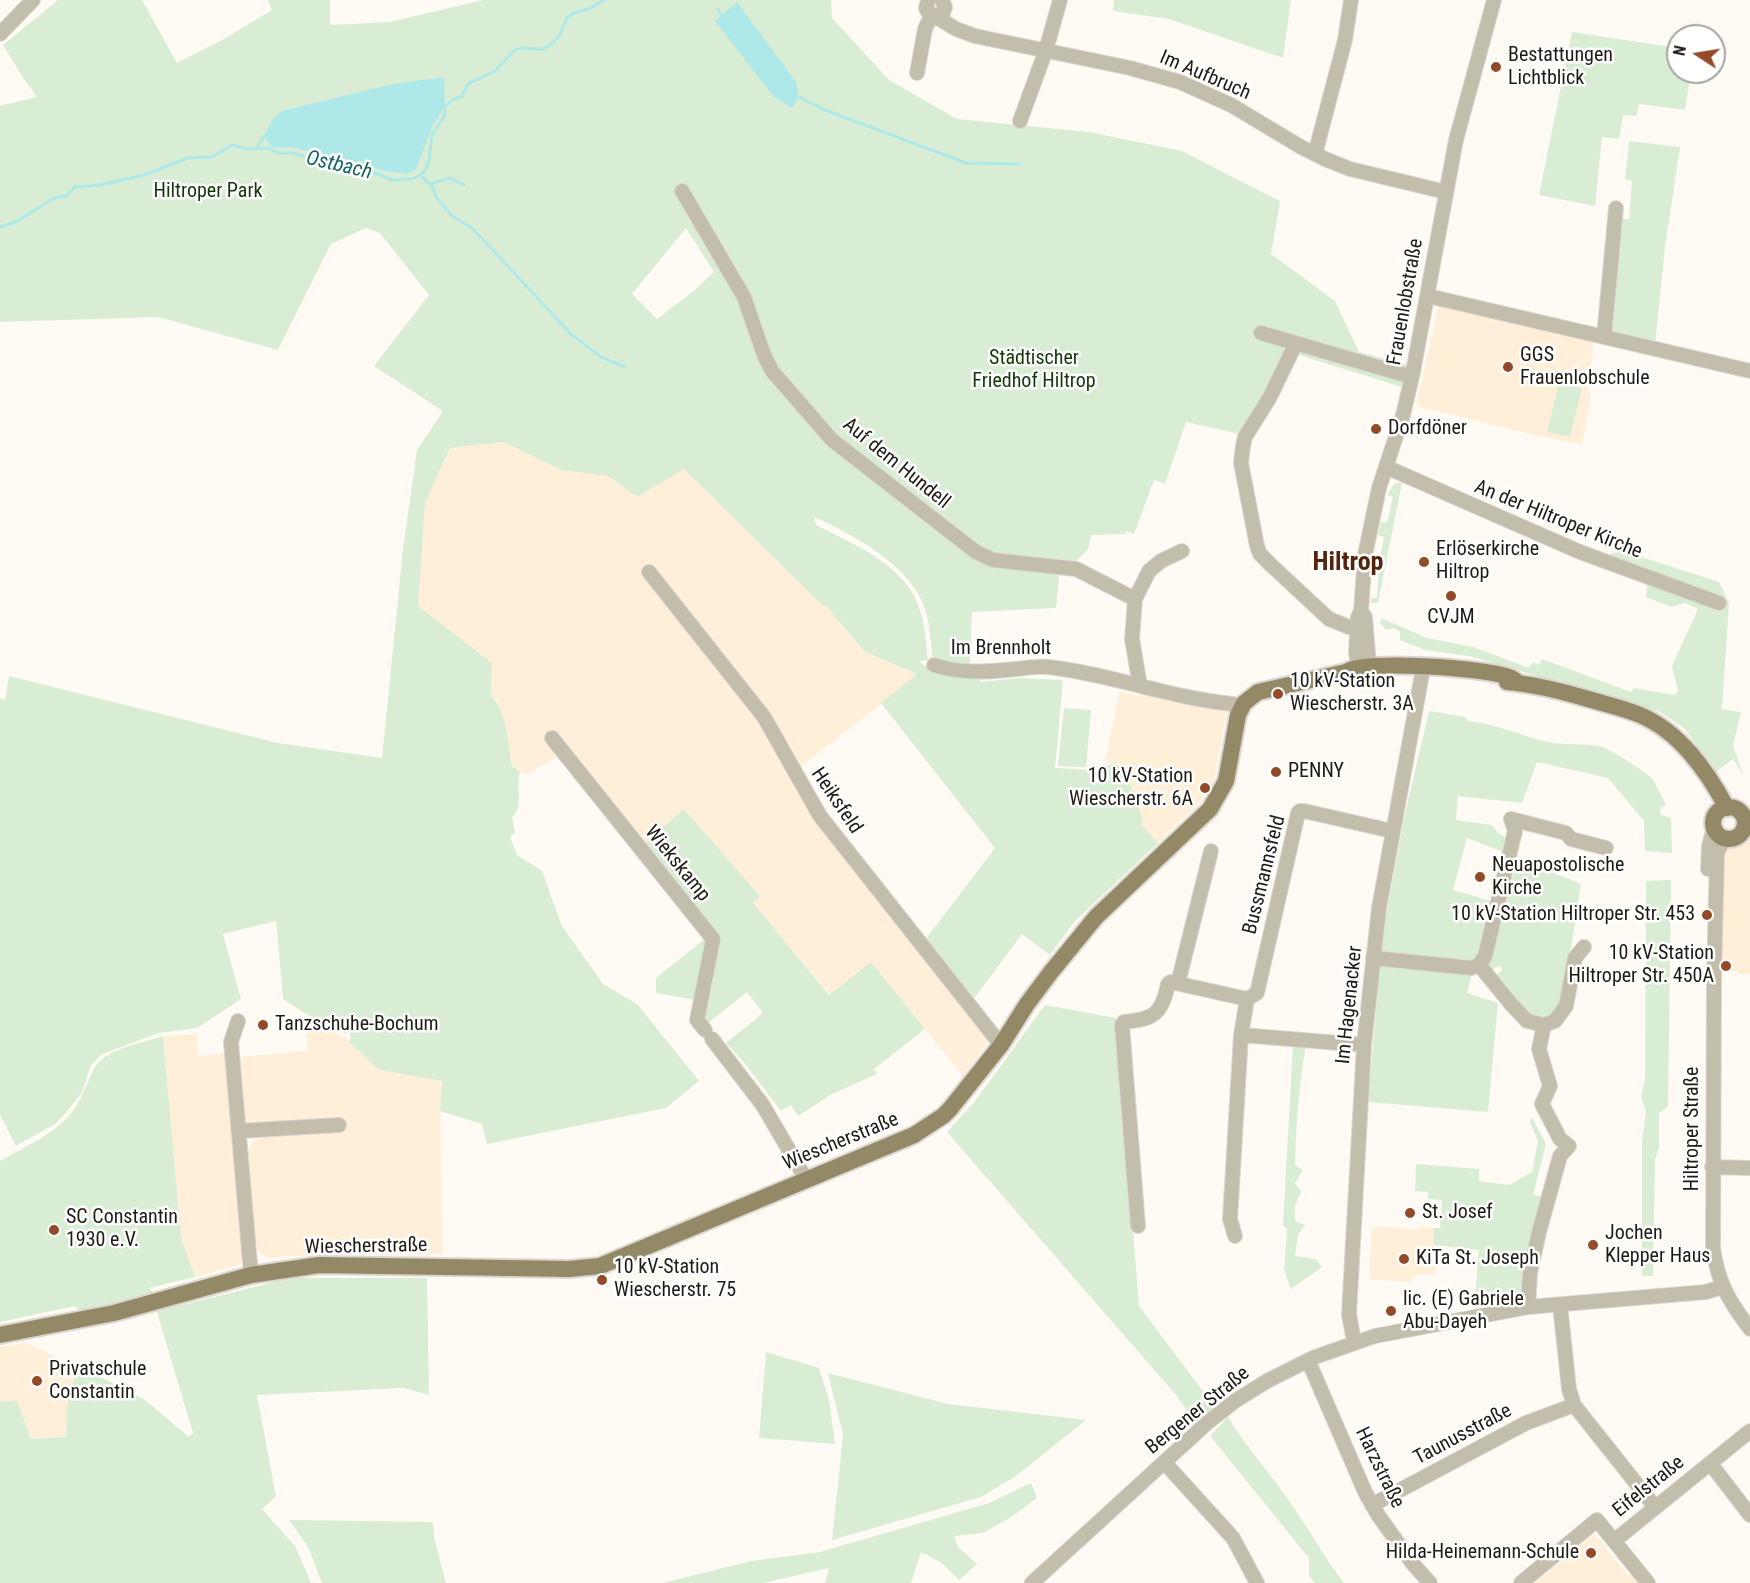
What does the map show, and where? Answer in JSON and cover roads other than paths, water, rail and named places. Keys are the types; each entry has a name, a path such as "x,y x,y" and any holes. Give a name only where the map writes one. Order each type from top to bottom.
{"main road":[{"path":"1240,708 1258,692 1359,670 1421,670 1510,683 1517,682 1569,693 1643,716 1681,743 1690,754 1715,806 1734,826"},
{"name":"Wiescherstraße","path":"0,1335 114,1313 251,1275 319,1265 569,1269 600,1266 914,1135 943,1116 1001,1045 1028,1004 1096,917 1217,800 1226,781 1235,724 1240,708"}],"street":[{"path":"0,34 33,0"},
{"path":"928,0 926,8 937,17"},
{"path":"917,73 925,28 945,7 942,0"},
{"path":"1020,121 1046,50 1060,0"},
{"path":"1315,154 1345,40 1351,0"},
{"name":"Frauenlobstraße","path":"1359,670 1361,626 1358,617 1362,611 1365,555 1386,467 1403,415 1463,114 1494,0"},
{"name":"Im Aufbruch","path":"937,17 956,29 978,38 1141,70 1186,84 1232,105 1315,154 1350,169 1446,192"},
{"name":"Auf dem Hundell","path":"682,191 744,297 764,355 772,371 832,440 976,552 993,560 1076,569 1135,599"},
{"path":"1604,337 1616,208"},
{"path":"1428,296 1750,371"},
{"path":"1261,333 1412,376"},
{"path":"1296,343 1270,396 1245,437 1243,446 1242,471 1257,546 1271,566 1329,619 1349,627 1361,626"},
{"name":"An der Hiltroper Kirche","path":"1386,467 1580,552 1719,603"},
{"path":"1140,686 1132,639 1135,599 1149,571 1161,561 1182,551"},
{"name":"Heiksfeld","path":"649,572 764,717 820,816 1001,1045"},
{"name":"Im Brennholt","path":"933,665 981,672 1045,666 1101,675 1191,699 1233,704 1240,708"},
{"name":"Im Hagenacker","path":"1354,1342 1349,1314 1364,1045 1379,908 1421,670"},
{"name":"Wiekskamp","path":"552,738 712,939 698,1020 762,1104 806,1179"},
{"name":"Bussmannsfeld","path":"1235,1236 1230,1219 1241,1035 1247,999 1257,993 1298,813 1300,810 1392,831"},
{"path":"1374,958 1472,968 1479,965 1485,956 1515,831 1511,819 1566,833 1571,839 1606,848"},
{"name":"Hiltroper Straße","path":"1734,826 1708,853 1710,895 1714,918 1713,1248 1716,1270 1722,1287 1750,1329"},
{"path":"1178,983 1211,850"},
{"path":"1479,965 1527,1022 1544,1025 1555,1021 1566,1006 1575,958 1584,947"},
{"path":"1138,1226 1122,1025 1124,1022 1147,1020 1155,1014 1171,982 1247,999"},
{"path":"238,1021 231,1042 251,1275"},
{"path":"1528,1307 1530,1273 1539,1232 1560,1156 1569,1146 1560,1139 1542,1104 1550,1086 1539,1049 1544,1025"},
{"path":"1241,1035 1364,1045"},
{"path":"239,1131 339,1125"},
{"path":"1712,1167 1750,1168"},
{"name":"Bergener Straße","path":"1032,1583 1164,1462 1235,1401 1308,1360 1354,1342 1528,1307 1706,1292 1722,1287"},
{"path":"1560,1305 1569,1389 1574,1405 1655,1507"},
{"name":"Harzstraße","path":"1308,1360 1372,1505 1413,1564 1430,1583"},
{"name":"Taunusstraße","path":"1372,1505 1526,1423 1574,1405"},
{"name":"Eifelstraße","path":"1521,1583 1597,1520 1614,1541 1750,1431"},
{"path":"1164,1462 1233,1538 1257,1583"},
{"path":"1710,1463 1750,1515"},
{"path":"1614,1541 1648,1583"}],"water":[{"path":"737,2 796,82 799,97 792,108 774,97 715,21"},
{"path":"444,77 445,106 432,127 416,169 408,174 385,171 346,159 295,148 272,147 264,136 273,119 282,111 393,84"}],"waterway":[{"name":"Ostbach","path":"0,227 16,222 54,198 66,196 75,187 100,185 144,175 188,158 212,157 232,145 247,149 269,148 278,153 293,153 321,161 356,166 393,180 412,179 421,175 426,169 432,135 444,117 445,107 452,100 462,96 468,84 495,71 514,51 520,48 542,49 549,46 559,36 567,18 573,13 588,9 605,0"},
{"path":"718,9 721,15"},
{"path":"799,97 825,110 966,163 1020,164"},
{"path":"256,149 264,136"},
{"path":"421,175 451,215 473,229 571,334 601,357 625,367"},
{"path":"430,184 450,178 464,185"}],"place":[{"name":"Bestattungen Lichtblick","path":"1496,67"},
{"name":"GGS Frauenlobschule","path":"1508,367"},
{"name":"Dorfdöner","path":"1376,429"},
{"name":"Erlöserkirche Hiltrop","path":"1424,562"},
{"name":"CVJM","path":"1451,596"},
{"name":"10 kV-Station Wiescherstr. 3A","path":"1278,694"},
{"name":"PENNY","path":"1276,772"},
{"name":"10 kV-Station Wiescherstr. 6A","path":"1205,788"},
{"name":"Neuapostolische Kirche","path":"1480,877"},
{"name":"10 kV-Station Hiltroper Str. 453","path":"1707,915"},
{"name":"10 kV-Station Hiltroper Str. 450A","path":"1726,966"},
{"name":"Tanzschuhe-Bochum","path":"263,1025"},
{"name":"St. Josef","path":"1410,1213"},
{"name":"SC Constantin 1930 e.V.","path":"54,1230"},
{"name":"Jochen Klepper Haus","path":"1593,1245"},
{"name":"KiTa St. Joseph","path":"1404,1259"},
{"name":"10 kV-Station Wiescherstr. 75","path":"602,1280"},
{"name":"lic. (E) Gabriele Abu-Dayeh","path":"1391,1311"},
{"name":"Privatschule Constantin","path":"37,1381"},
{"name":"Hilda-Heinemann-Schule","path":"1591,1553"}],"district":[{"name":"Hiltrop","path":"1348,563"}],"park label":[{"name":"Hiltroper Park","path":"208,192"},
{"name":"Städtischer Friedhof Hiltrop","path":"1034,370"}]}
